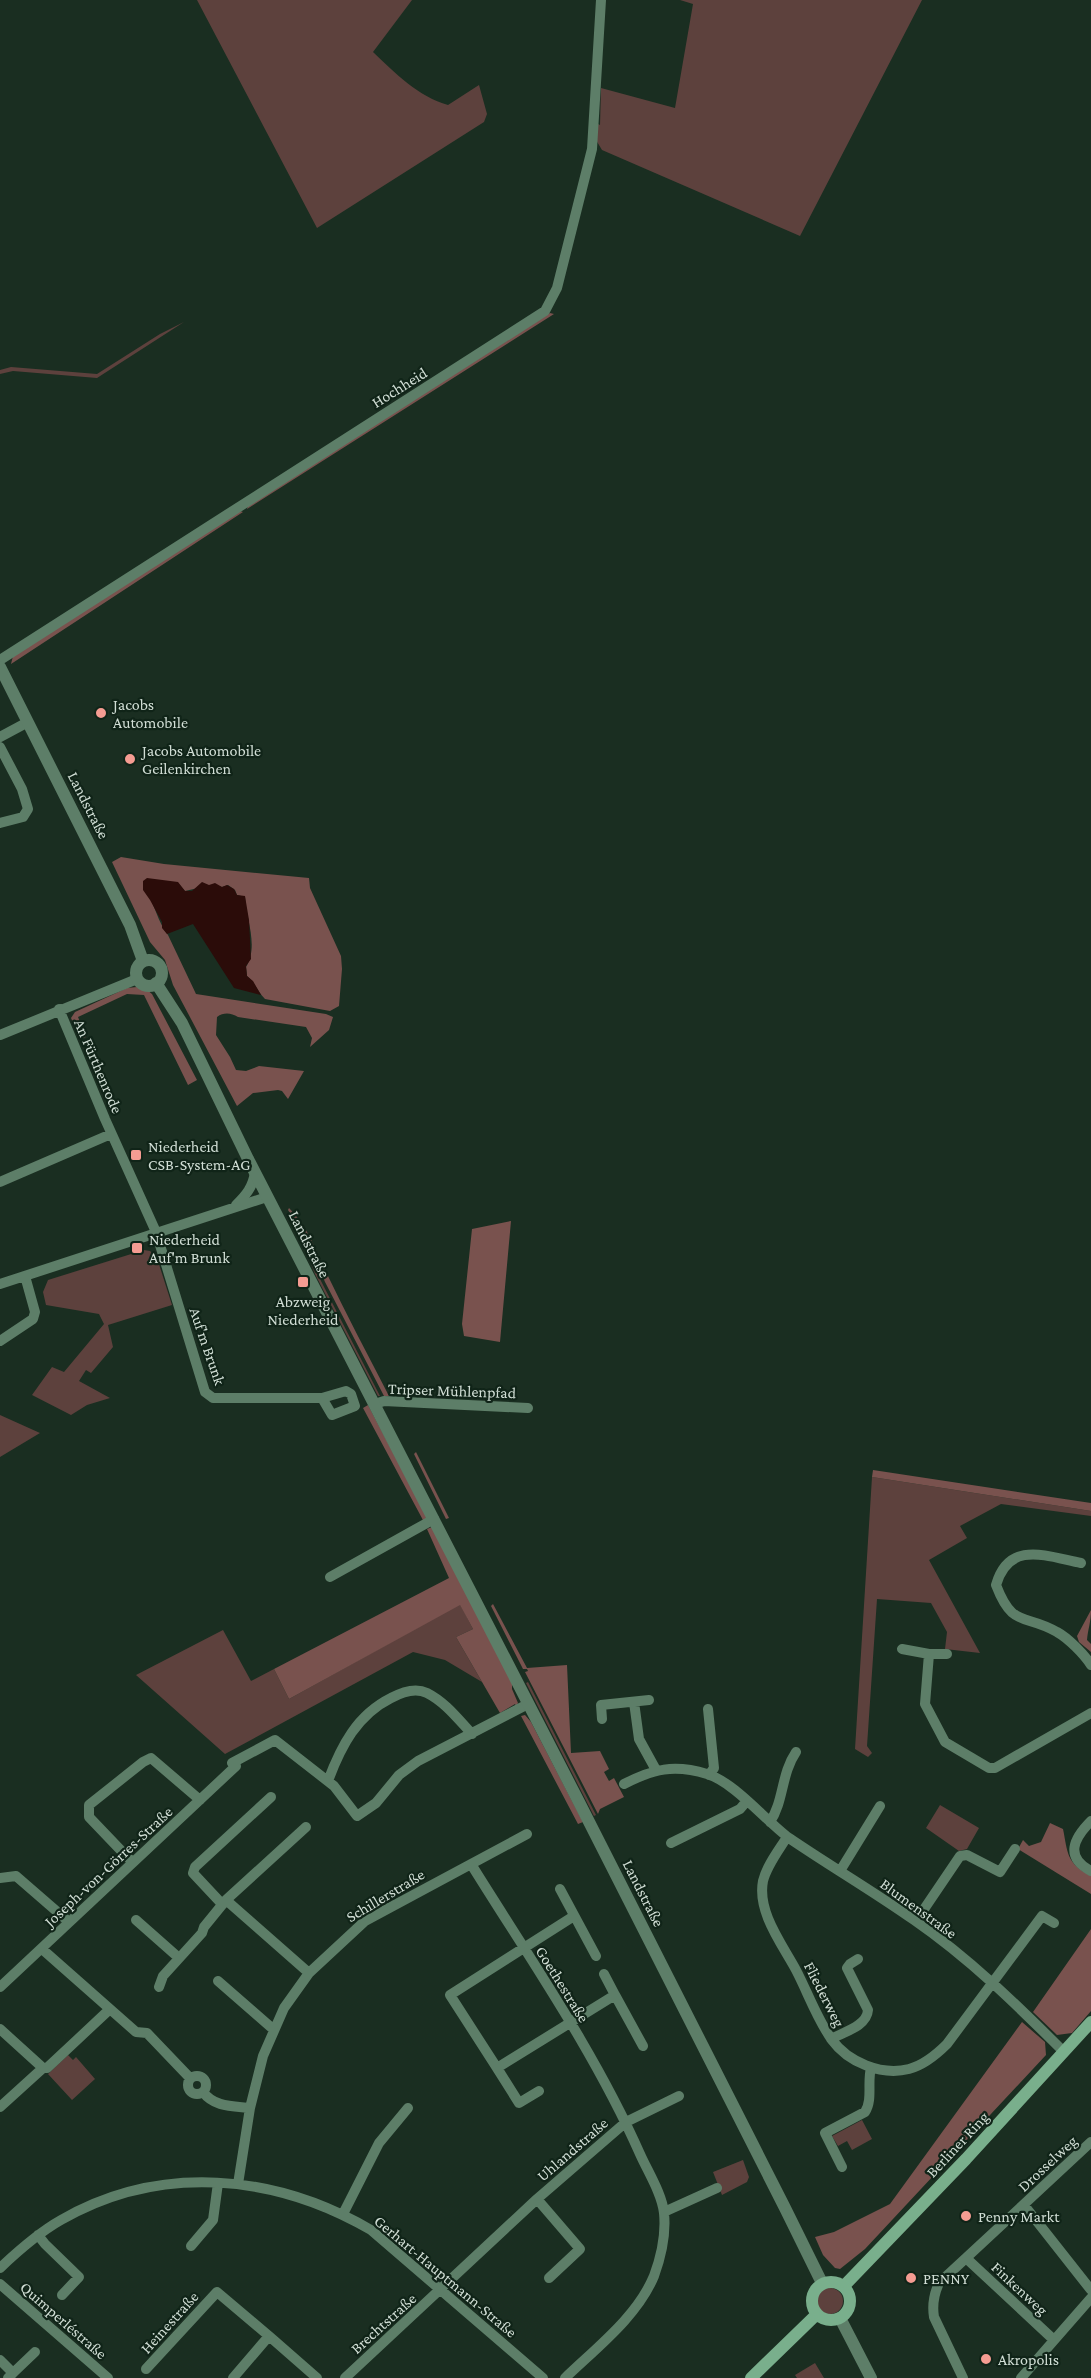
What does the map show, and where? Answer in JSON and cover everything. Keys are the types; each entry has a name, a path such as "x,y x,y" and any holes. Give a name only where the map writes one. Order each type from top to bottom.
{"main road":[{"name":"Berliner Ring","path":"844,2286 1091,2022"},
{"path":"833,2281 844,2286 850,2297 849,2309 840,2318 828,2320 817,2314 813,2309 812,2298 817,2287 822,2283 833,2281"},
{"path":"751,2378 817,2314"}],"street":[{"name":"Hochheid","path":"0,660 545,311 557,288 592,149 601,0"},
{"name":"Landstraße","path":"0,667 130,925 143,961 152,960 160,966 162,975 156,983 182,1023 267,1197 434,1519 786,2208 822,2283"},
{"path":"0,737 28,723"},
{"path":"0,747 22,789 28,810 23,817 0,823"},
{"path":"143,961 136,969 137,979 148,986 156,983"},
{"name":"An Fürthenrode","path":"0,1035 137,979"},
{"name":"An Fürthenrode","path":"59,1009 111,1134 156,1232"},
{"name":"An Fürthenrode","path":"0,1182 111,1134"},
{"path":"233,1208 249,1190 254,1181 255,1172"},
{"path":"0,1284 267,1197"},
{"name":"Auf'm Brunk","path":"156,1232 208,1396 213,1398 322,1398"},
{"path":"0,1341 33,1320 35,1312 26,1276"},
{"name":"Tripser Mühlenpfad","path":"375,1404 384,1401 528,1408"},
{"path":"330,1577 434,1519"},
{"path":"1081,1563 1043,1555 1020,1555 1010,1560 1003,1568 996,1585 1001,1597 1015,1617 1057,1632 1091,1665"},
{"path":"902,1649 929,1654 946,1654"},
{"path":"929,1654 925,1704 941,1735 945,1742 988,1768 995,1768 1091,1713"},
{"path":"472,1734 444,1704 427,1693 411,1690 399,1693 372,1710 358,1723 349,1735 328,1781 357,1816 376,1803 399,1775 418,1761 472,1734 528,1704"},
{"path":"602,1719 601,1705 649,1700"},
{"path":"634,1702 639,1739 656,1770"},
{"path":"708,1709 714,1768 709,1775"},
{"name":"Joseph-von-Görres-Straße","path":"1,1984 42,1949 234,1765 274,1740 328,1781"},
{"path":"770,1822 776,1813 786,1768 796,1752"},
{"path":"132,1862 89,1817 89,1805 151,1758 200,1800"},
{"name":"Blumenstraße","path":"624,1784 656,1770 690,1770 720,1780 788,1837 915,1921 994,1983 1064,2052"},
{"path":"271,1797 195,1868 193,1873 309,1973"},
{"path":"672,1843 740,1809 746,1802"},
{"path":"840,1871 880,1806"},
{"path":"1091,1821 1078,1834 1074,1847 1079,1861 1091,1870"},
{"path":"159,1987 163,1976 201,1933 224,1902 306,1827"},
{"name":"Schillerstraße","path":"238,2184 256,2076 273,2029 296,1989 309,1973 365,1921 527,1834"},
{"name":"Fliederweg","path":"788,1837 773,1860 763,1882 765,1908 831,2038 851,2058 871,2068 895,2071 909,2069 934,2057 947,2044 994,1983 1042,1916 1054,1923"},
{"path":"915,1921 960,1856 967,1855 1000,1872 1015,1849"},
{"name":"Goethestraße","path":"471,1864 571,2022 626,2122 664,2212 658,2262 653,2278 625,2320 565,2378"},
{"path":"0,1878 16,1876 69,1922"},
{"path":"560,1888 596,1956"},
{"path":"539,2091 519,2103 450,1995 574,1916"},
{"path":"136,1920 179,1958"},
{"path":"42,1949 136,2032 147,2033 190,2078 196,2075 204,2079 206,2086 203,2091 208,2099 224,2106 250,2108"},
{"path":"831,2038 862,2023 868,2015 868,2010 847,1968 849,1964 858,1959"},
{"path":"604,1974 643,2046"},
{"path":"218,1981 273,2029"},
{"path":"497,2068 615,1995"},
{"path":"0,2107 43,2067 47,2068 110,2009"},
{"path":"0,2029 43,2067"},
{"path":"842,2167 825,2133 865,2112 869,2103 868,2084 871,2068"},
{"path":"626,2122 680,2097"},
{"path":"343,2214 379,2143 408,2108"},
{"name":"Uhlandstraße","path":"442,2289 537,2199 626,2122"},
{"name":"Drosselweg","path":"963,2378 934,2317 933,2309 939,2283 1091,2142"},
{"path":"191,2246 213,2220 218,2183"},
{"name":"Gerhart-Hauptmann-Straße","path":"0,2268 38,2235 61,2220 114,2196 175,2184 218,2183 238,2184 288,2194 343,2214 372,2230 543,2378"},
{"path":"664,2212 717,2188"},
{"name":"Uhlandstraße","path":"537,2199 580,2249 549,2278"},
{"path":"1024,2205 1091,2290"},
{"path":"38,2235 79,2277 62,2295"},
{"name":"Finkenweg","path":"966,2258 1054,2340"},
{"name":"Quimperléstraße","path":"0,2284 108,2378"},
{"name":"Brechtstraße","path":"345,2378 442,2289"},
{"name":"Heinestraße","path":"146,2369 217,2292 317,2378"},
{"path":"1021,2378 1091,2298"},
{"path":"840,2318 871,2378"},
{"path":"233,2378 269,2336"},
{"path":"0,2360 10,2375 35,2352"}],"shaded area":[{"path":"197,0 412,0 373,52 417,90 448,105 479,85 487,114 484,122 317,228"},
{"path":"680,0 922,0 800,236 602,150 596,140 596,123 600,125 601,88 675,108 693,4"},
{"path":"550,313 554,314 247,509 248,506"},
{"path":"184,322 97,378 13,371 0,374 0,370 11,367 97,374 160,334"},
{"path":"240,511 243,512 11,664 13,656"},
{"path":"121,857 164,864 309,878 310,888 341,956 339,1006 330,1011 265,999 247,976 246,967 250,959 252,941 245,897 237,895 235,890 228,885 222,887 211,885 185,891 178,883 151,900 196,994 333,1017 329,1030 310,1047 312,1038 306,1027 228,1014 217,1017 216,1035 236,1070 246,1071 259,1066 304,1071 288,1099 282,1091 278,1090 253,1093 237,1106 173,985 165,960 150,942 112,862"},
{"path":"147,878 178,882 185,891 192,891 202,882 209,885 215,883 222,887 227,885 234,889 237,895 245,896 251,959 246,966 247,976 253,981 261,995 234,988 193,924 167,934 143,890 143,881"},
{"path":"127,988 146,989 152,994 197,1080 188,1085 144,995 127,994 78,1017 86,1037 80,1039 71,1018 75,1012"},
{"path":"289,1208 310,1238 389,1396 384,1396 325,1282 307,1238 288,1210"},
{"path":"511,1221 500,1342 464,1336 462,1324 472,1229"},
{"path":"309,1249 321,1281 380,1396 315,1274 307,1253"},
{"path":"144,1250 150,1251 157,1258 172,1305 108,1325 113,1347 91,1373 86,1370 79,1381 110,1398 87,1405 71,1415 32,1395 52,1367 64,1372 104,1324 99,1314 46,1305 43,1292 48,1280"},
{"path":"368,1405 428,1519 424,1522 363,1408"},
{"path":"0,1415 40,1433 0,1457"},
{"path":"416,1452 449,1518 446,1519 414,1454"},
{"path":"873,1470 1091,1503 1091,1511 872,1477"},
{"path":"872,1477 1091,1511 1091,1516 1001,1504 960,1526 967,1538 929,1560 980,1653 945,1649 947,1632 931,1603 877,1599 867,1746 872,1753 868,1757 855,1749"},
{"path":"432,1527 512,1681 512,1689 518,1703 516,1706 515,1704 500,1713 456,1637 473,1629 460,1605 289,1699 274,1669 449,1578 427,1529"},
{"path":"460,1604 473,1629 456,1637 482,1682 445,1660 413,1652 225,1754 136,1675 223,1630 251,1681 274,1669 289,1699"},
{"path":"493,1604 527,1668 567,1665 571,1753 600,1751 609,1769 604,1772 609,1781 614,1778 624,1797 600,1809 598,1814 525,1672 528,1671 527,1669 523,1669 491,1606"},
{"path":"1091,1610 1087,1640 1091,1644 1091,1652 1079,1642 1077,1636"},
{"path":"528,1682 596,1815 594,1816 526,1683"},
{"path":"525,1715 531,1722 583,1822 578,1824 521,1716"},
{"path":"940,1805 979,1828 967,1849 959,1851 926,1828"},
{"path":"1050,1823 1063,1829 1069,1857 1077,1867 1091,1876 1091,1894 1018,1849 1023,1840 1029,1846 1041,1842"},
{"path":"1091,1929 1091,2011 1072,2033 1057,2035 1033,2012"},
{"path":"1022,2022 1045,2042 1046,2055 865,2249 840,2269 835,2268 823,2255 815,2237 834,2232 890,2204"},
{"path":"68,2055 73,2060 76,2057 95,2079 72,2100 48,2074"},
{"path":"862,2120 872,2139 852,2150 847,2141 838,2146 832,2136"},
{"path":"743,2160 749,2177 747,2182 722,2195 713,2172"},
{"path":"830,2288 839,2292 843,2301 839,2310 830,2314 821,2310 817,2301 821,2292"},
{"path":"815,2363 824,2378 797,2378 795,2375"}],"place":[{"name":"Jacobs Automobile","path":"101,713"},
{"name":"Jacobs Automobile Geilenkirchen","path":"130,759"},
{"name":"Niederheid CSB-System-AG","path":"136,1155"},
{"name":"Niederheid Auf'm Brunk","path":"137,1248"},
{"name":"Abzweig Niederheid","path":"303,1282"},
{"name":"Penny Markt","path":"966,2216"},
{"name":"PENNY","path":"911,2278"},
{"name":"Akropolis","path":"986,2359"}]}
